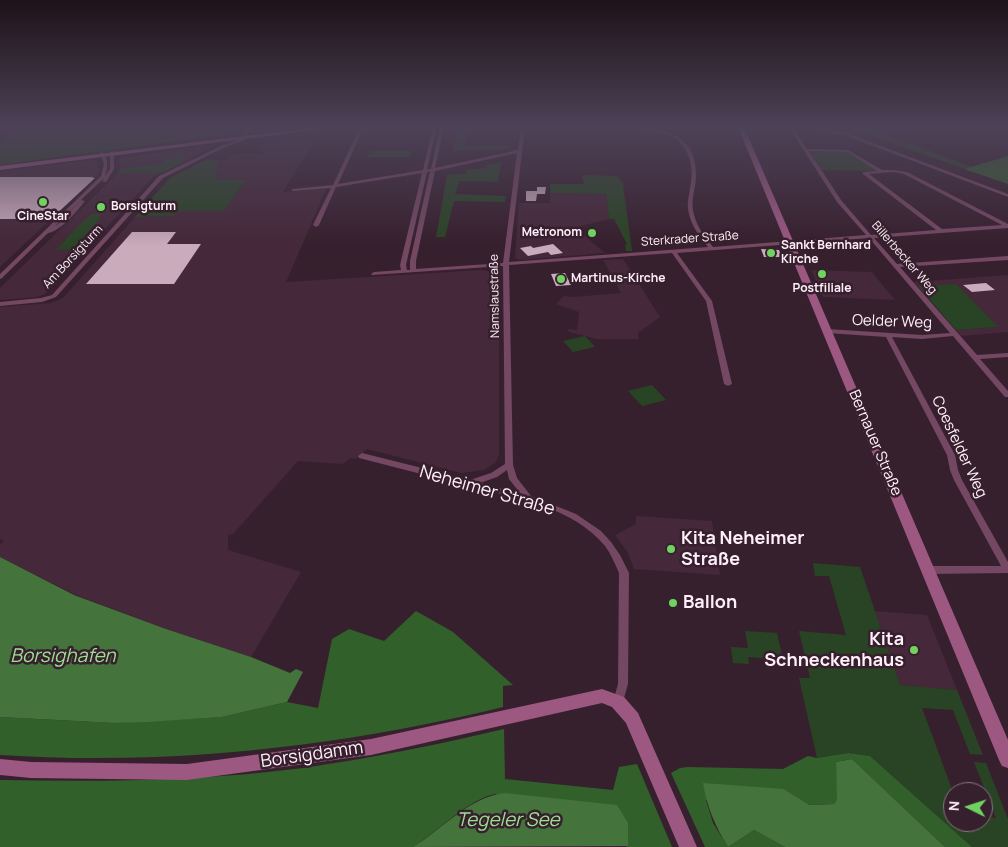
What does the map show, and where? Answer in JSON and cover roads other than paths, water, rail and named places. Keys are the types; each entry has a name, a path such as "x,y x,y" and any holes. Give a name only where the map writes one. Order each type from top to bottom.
{"main road":[{"name":"Bernauer Straße","path":"758,167 1008,760"},
{"name":"Borsigdamm","path":"0,767 31,770 187,772 371,748 602,696 618,702"},
{"path":"618,702 632,718 688,847"}],"street":[{"path":"46,234 54,223 103,176 106,167"},
{"path":"0,277 46,234 60,225 109,176 112,167"},
{"name":"Am Borsigturm","path":"0,304 42,300 54,296 161,177 182,167"},
{"path":"316,225 344,167"},
{"path":"404,272 404,264 425,167"},
{"path":"413,271 413,261 434,167"},
{"path":"293,190 334,187 452,167"},
{"name":"Namslaustraße","path":"517,167 506,249 509,465 513,479 528,498"},
{"path":"694,167 690,210 699,232 712,249"},
{"name":"Billerbecker Weg","path":"817,167 836,196 1008,395"},
{"path":"873,167 880,171"},
{"path":"931,167 1008,196"},
{"path":"940,231 866,175 865,172 900,171 1008,226"},
{"path":"406,176 422,182 431,182"},
{"name":"Sterkrader Straße","path":"374,274 1008,226"},
{"path":"673,251 709,301 728,384"},
{"path":"897,266 1008,258"},
{"name":"Oelder Weg","path":"827,332 922,337 955,334"},
{"name":"Coesfelder Weg","path":"888,335 951,455 958,480 1007,569"},
{"path":"976,357 1008,355"},
{"name":"Neheimer Straße","path":"362,456 528,498 553,507 596,531 612,547 624,573 623,684 618,702"},
{"path":"468,484 494,475 509,465"},
{"path":"928,570 1007,569"}],"water":[{"name":"Borsighafen","path":"0,557 74,595 166,629 251,657 290,673 296,669 303,672 287,702 222,717 114,723 0,717"},
{"path":"852,759 945,847 785,847 754,830 728,847 712,816 703,783 784,789 809,805 834,804 837,800 836,762"},
{"name":"Tegeler See","path":"505,793 617,805 628,823 628,846 413,847 468,807 480,800"}],"place":[{"name":"CineStar","path":"43,202"},
{"name":"Borsigturm","path":"101,207"},
{"name":"Metronom","path":"592,233"},
{"name":"Sankt Bernhard Kirche","path":"771,253"},
{"name":"Postfiliale","path":"822,274"},
{"name":"Martinus-Kirche","path":"561,279"},
{"name":"Kita Neheimer Straße","path":"671,549"},
{"name":"Ballon","path":"673,603"},
{"name":"Kita Schneckenhaus","path":"914,650"}]}
